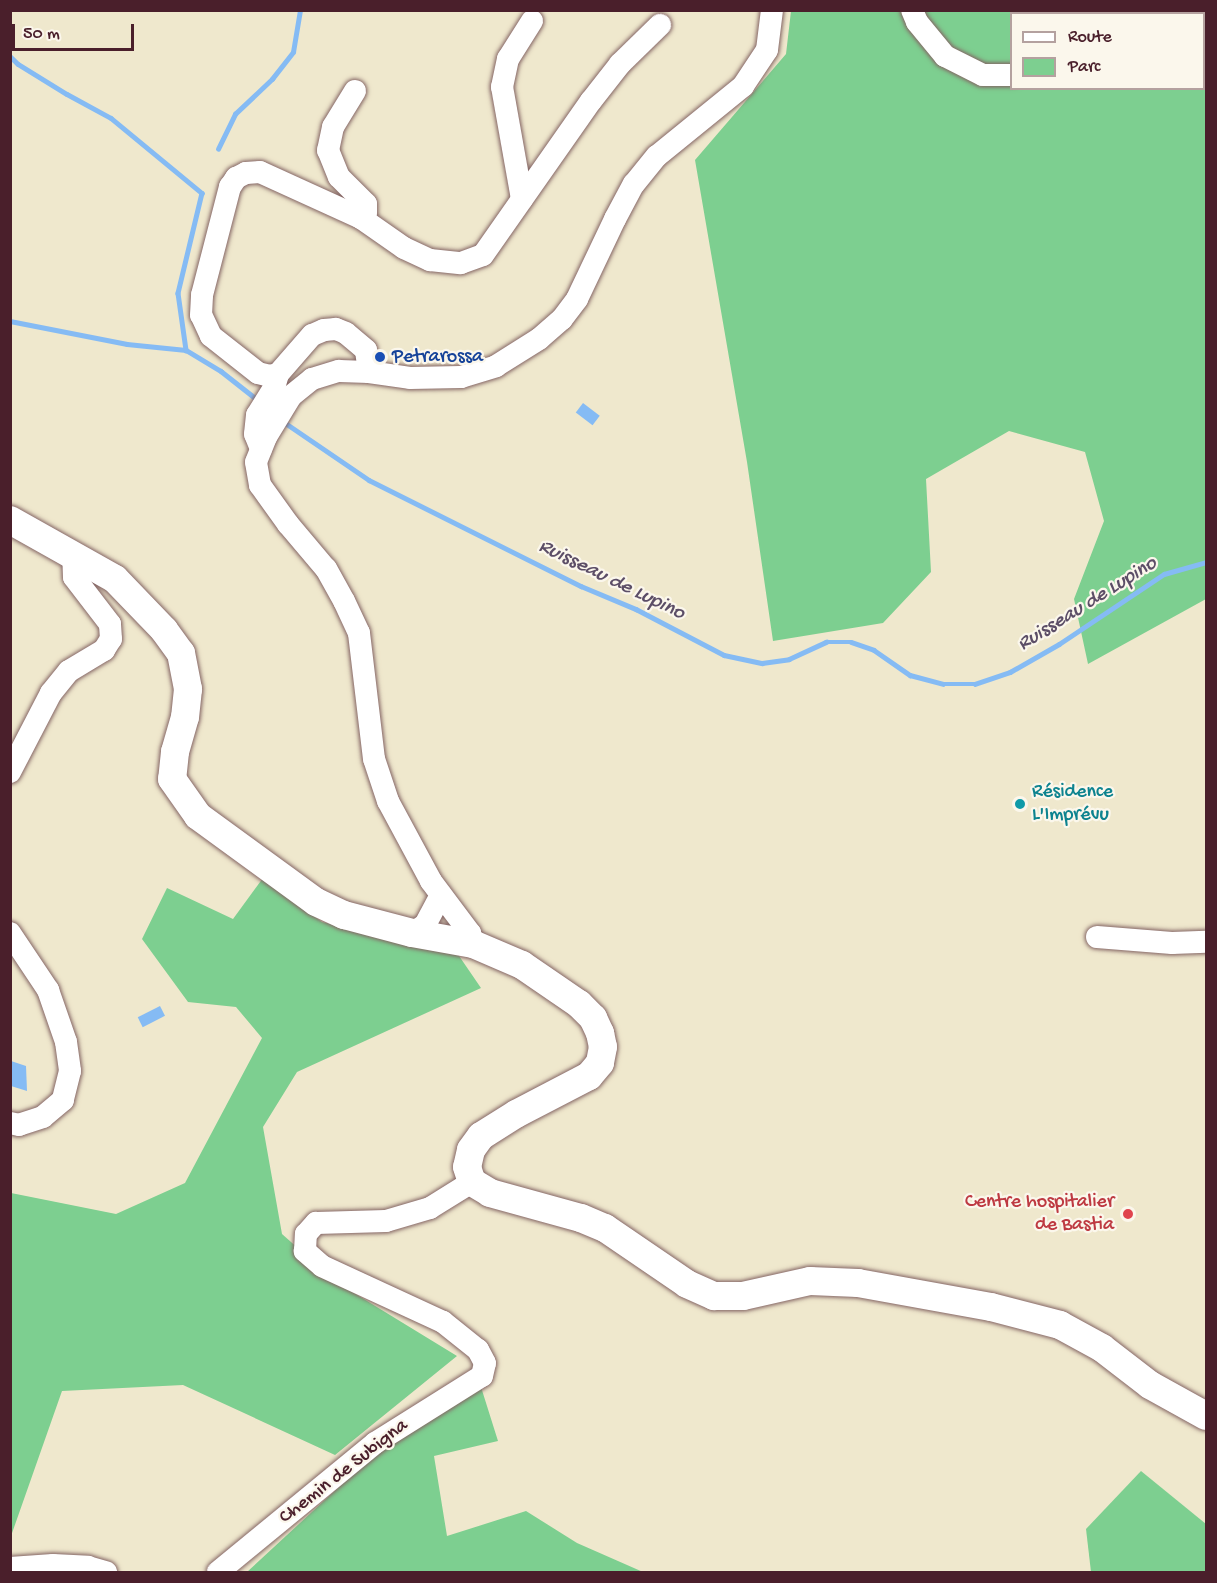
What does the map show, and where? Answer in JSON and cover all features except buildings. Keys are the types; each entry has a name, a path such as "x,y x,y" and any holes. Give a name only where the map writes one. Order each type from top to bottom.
{"main road":[{"path":"10,520 73,553 115,579 164,630 181,653 188,689 185,717 175,752 172,779 198,816 316,902 344,915 412,933 473,944 522,965 579,1004 593,1018 603,1047 600,1063 590,1076 516,1114 481,1136 471,1150 467,1167 472,1182 490,1193 581,1218 605,1228 687,1284 714,1296 743,1296 810,1281 858,1283 991,1307 1060,1325 1102,1348 1150,1385 1206,1416"}],"street":[{"path":"473,944 470,933 441,895 388,801 374,759 359,633 326,570 260,485 256,462 264,443 291,396 312,378 339,371 369,372 410,378 461,377 496,366 539,339 562,319 577,299 634,184 657,156 743,86 767,50 772,10"},
{"path":"912,10 917,22 945,56 983,75 1010,75"},
{"path":"522,199 502,87 508,59 532,21"},
{"path":"278,375 258,373 211,336 201,315 202,295 230,187 236,178 246,173 260,172 361,218 404,248 430,260 461,263 483,255 613,74 660,25"},
{"path":"356,91 333,127 328,150 339,177 366,204 366,212 361,218"},
{"path":"264,443 255,434 263,406 278,375 312,336 324,330 336,329 346,333 366,350 369,372"},
{"path":"10,772 51,693 69,671 104,650 111,639 110,624 74,577 73,553"},
{"path":"412,933 425,925 441,895"},
{"path":"10,933 48,990 66,1042 70,1071 63,1100 44,1118 19,1125 10,1123"},
{"path":"1097,937 1172,943 1206,942"},
{"name":"Chemin de Subigna","path":"218,1572 375,1443 482,1376 485,1363 478,1350 443,1322 322,1266 305,1251 306,1234 316,1223 386,1221 430,1208 472,1182"},
{"path":"10,1568 53,1565 106,1572"}],"green space":[{"path":"791,11 1206,11 1206,599 1088,664 1074,599 1104,521 1085,452 1009,431 926,479 931,572 883,623 773,641 747,462 695,160 786,54"},
{"path":"263,878 322,922 455,950 481,988 297,1072 263,1127 282,1234 336,1282 457,1356 335,1455 183,1385 62,1391 11,1536 11,1193 116,1214 185,1183 262,1038 236,1007 188,1002 142,939 167,888 233,919"},
{"path":"481,1387 498,1441 434,1456 447,1536 526,1511 577,1543 643,1572 247,1572 366,1462"},
{"path":"1141,1471 1206,1524 1206,1572 1091,1572 1086,1529"}],"water":[{"path":"583,403 600,416 593,425 576,413"},
{"path":"160,1006 165,1016 143,1027 138,1017"},
{"path":"11,1061 26,1066 27,1091 11,1086"}],"waterway":[{"path":"218,149 235,114 272,79 293,52 300,10"},
{"path":"10,56 18,64 111,118 202,193 178,293 186,350"},
{"name":"Ruisseau de Lupino","path":"10,321 127,344 186,350 221,371 259,401"},
{"name":"Ruisseau de Lupino","path":"284,422 369,480 581,586 636,609 724,655 762,663 789,659 826,642 851,642 874,650 910,675 943,684 975,684 1010,672 1059,644 1164,574 1206,562"}],"place":[{"name":"Petrarossa","path":"380,357"},
{"name":"Résidence L'Imprévu","path":"1020,804"},
{"name":"Centre hospitalier de Bastia","path":"1128,1214"}]}
